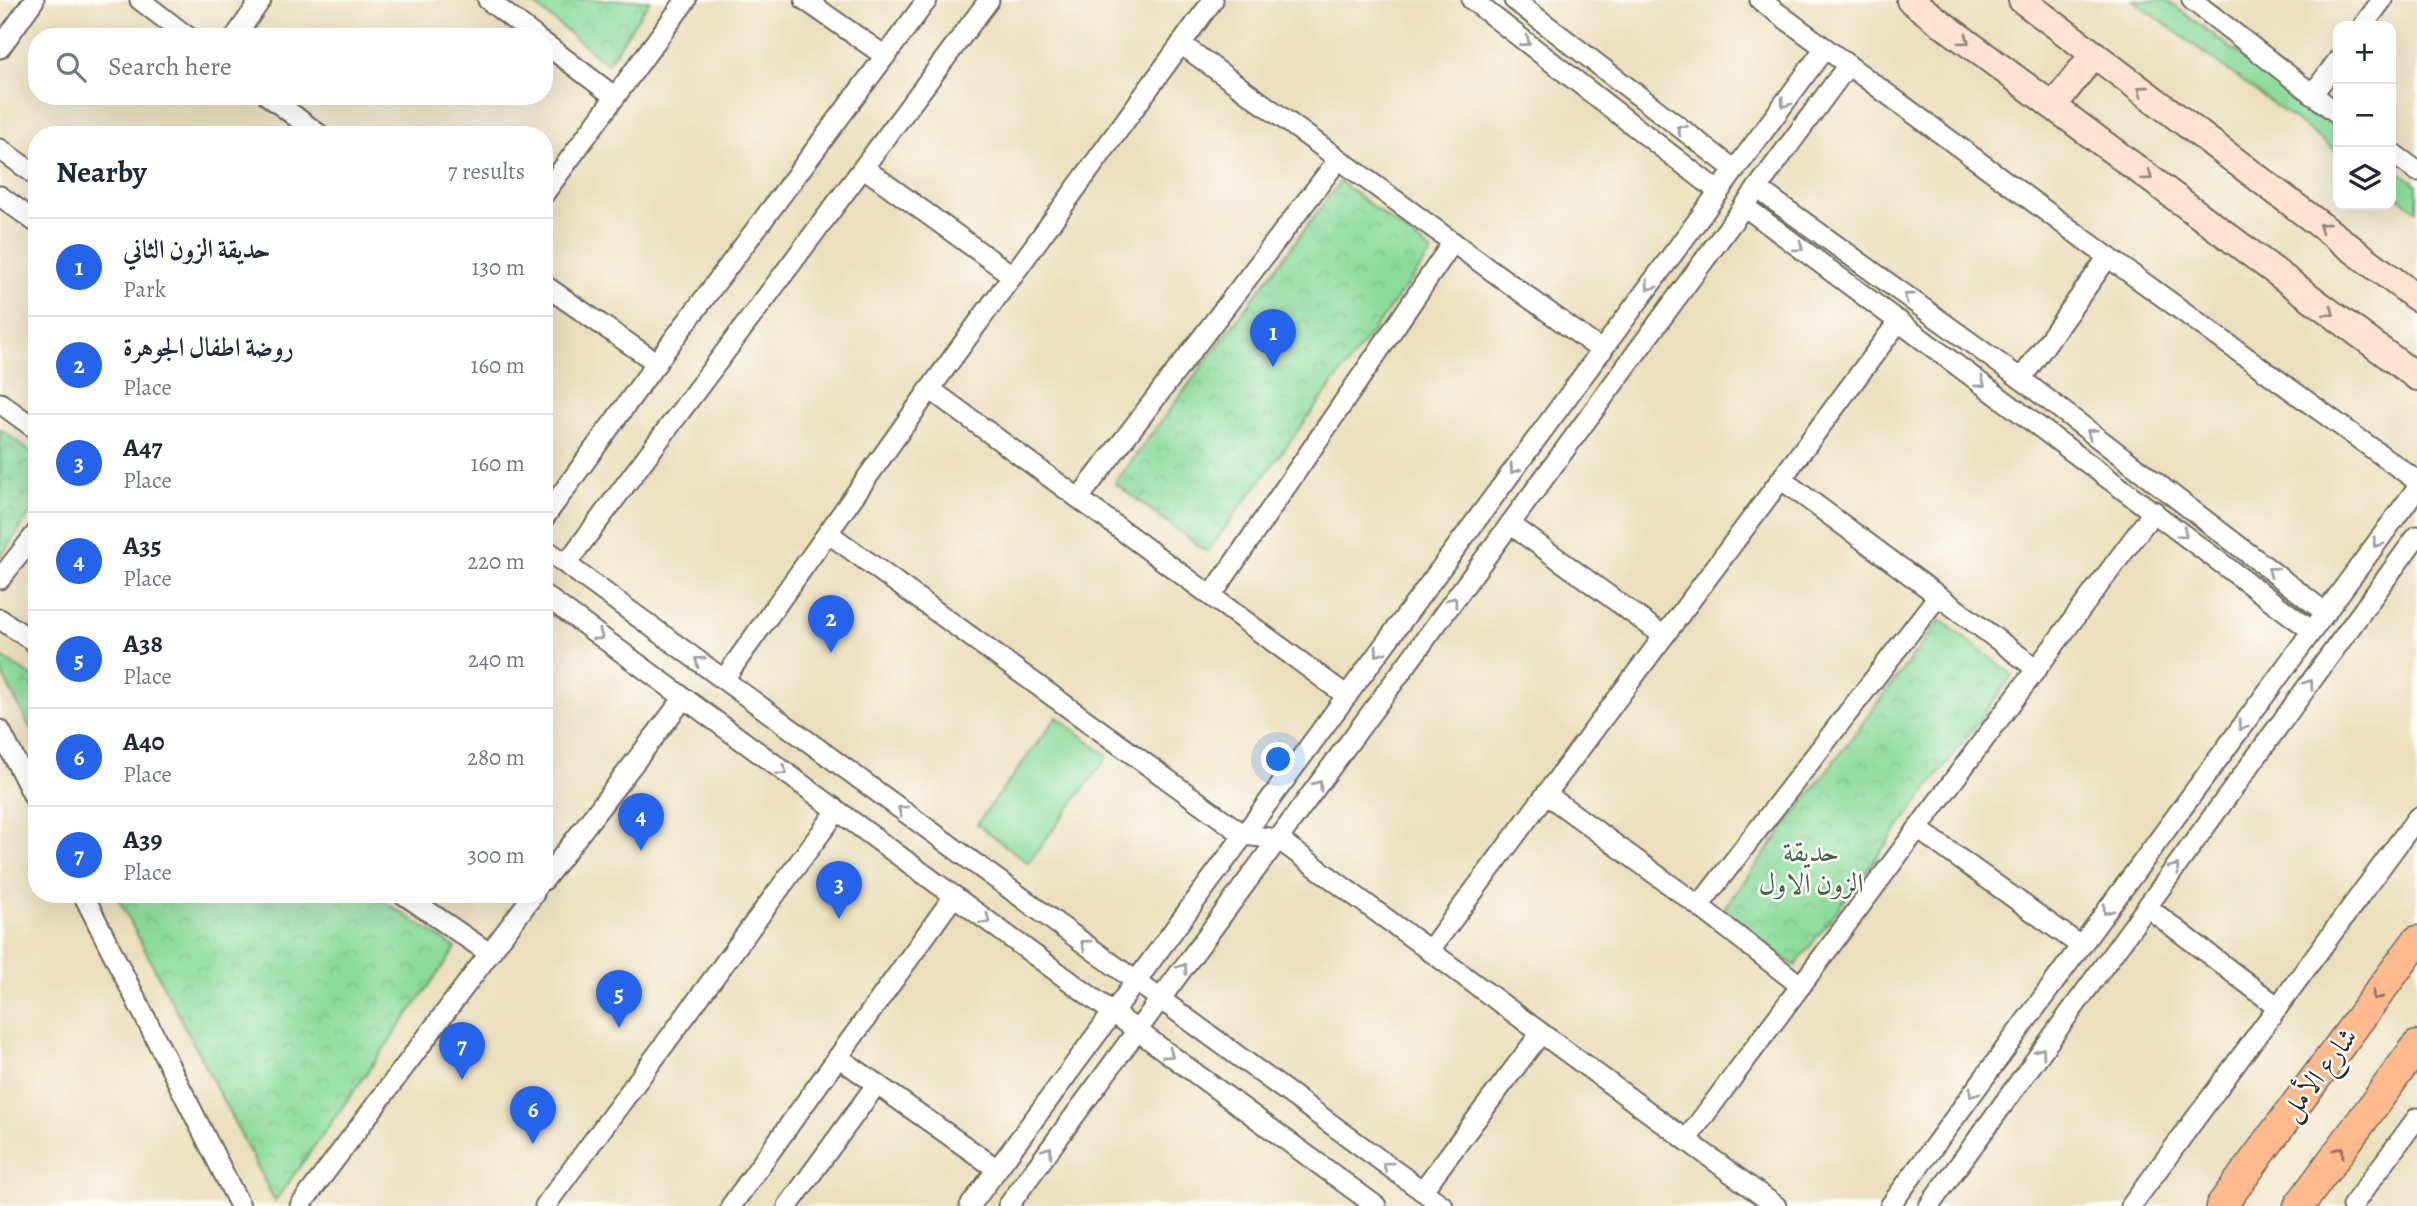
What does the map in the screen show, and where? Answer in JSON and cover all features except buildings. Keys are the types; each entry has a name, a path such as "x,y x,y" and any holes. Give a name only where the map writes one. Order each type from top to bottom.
{"main road":[{"path":"1910,0 2417,377"},
{"path":"2022,0 2417,298"},
{"path":"2054,105 2094,54"},
{"name":"شارع الأمل","path":"2221,1206 2417,941"},
{"path":"2299,1206 2417,1046"}],"street":[{"path":"0,48 34,0"},
{"path":"140,0 176,28"},
{"path":"241,28 261,0"},
{"path":"553,182 686,0"},
{"path":"805,0 885,56"},
{"path":"553,506 926,0"},
{"path":"566,564 989,0"},
{"path":"724,679 930,389 1213,0"},
{"path":"1472,0 1751,197 2021,379 2326,612"},
{"path":"1514,0 1727,180"},
{"path":"1760,0 2417,481"},
{"path":"2192,0 2333,111"},
{"path":"2367,21 2382,0"},
{"path":"493,2 525,28"},
{"path":"1181,44 1602,351"},
{"path":"970,1206 1825,48"},
{"path":"553,50 615,97"},
{"path":"1014,1204 1160,999 1848,65"},
{"path":"2312,96 2333,67"},
{"path":"280,105 308,126"},
{"path":"0,149 28,169"},
{"path":"2396,156 2417,171"},
{"path":"1079,498 1338,160"},
{"path":"864,167 1013,276"},
{"path":"0,196 28,216"},
{"path":"1751,197 1899,321 2312,631"},
{"path":"1212,595 1453,242"},
{"path":"2021,379 2108,257"},
{"path":"553,291 657,363"},
{"path":"1429,951 1899,321"},
{"path":"930,389 1347,696"},
{"path":"0,403 28,423"},
{"path":"1781,479 2037,669"},
{"path":"1890,1206 2417,488"},
{"path":"1686,1140 2154,511"},
{"path":"1510,524 1664,636"},
{"path":"828,533 1244,835 1278,839 1776,1206"},
{"path":"1929,1206 2417,536"},
{"path":"0,579 28,543"},
{"path":"553,555 1443,1206"},
{"path":"1699,906 1938,596"},
{"path":"553,603 1376,1206"},
{"path":"0,618 28,638"},
{"path":"553,868 684,698"},
{"path":"0,730 28,785"},
{"path":"1546,794 1699,906 1801,986"},
{"path":"545,1206 837,811"},
{"path":"2131,1206 2417,818"},
{"path":"1918,829 2081,946"},
{"path":"731,1206 954,897"},
{"path":"88,903 240,1206"},
{"path":"416,903 489,953"},
{"path":"300,1206 527,903"},
{"path":"2147,907 2278,1007"},
{"path":"1422,1191 1541,1032"},
{"path":"838,1057 997,1169"},
{"path":"788,1206 876,1084"},
{"path":"2352,1206 2417,1118"}],"green space":[{"path":"529,0 650,0 607,64"},
{"path":"2133,0 2166,0 2333,123 2333,148"},
{"path":"2396,169 2417,185 2417,211 2396,195"},
{"path":"1340,182 1432,252 1207,552 1115,483"},
{"path":"0,429 28,450 28,516 0,558"},
{"name":"حديقة الزون الاول","path":"1940,620 2013,675 1795,966 1722,911"},
{"path":"0,656 28,673 28,724 0,670"},
{"path":"1057,717 1108,756 1028,863 977,824"},
{"path":"121,903 386,903 456,948 275,1201"}],"place":[{"name":"حديقة الزون الثاني","path":"1273,367"},
{"name":"روضة اطفال الجوهرة","path":"831,653"},
{"name":"A35","path":"641,851"},
{"name":"A47","path":"839,919"},
{"name":"A38","path":"619,1028"},
{"name":"A39","path":"462,1080"},
{"name":"A40","path":"533,1144"}]}
